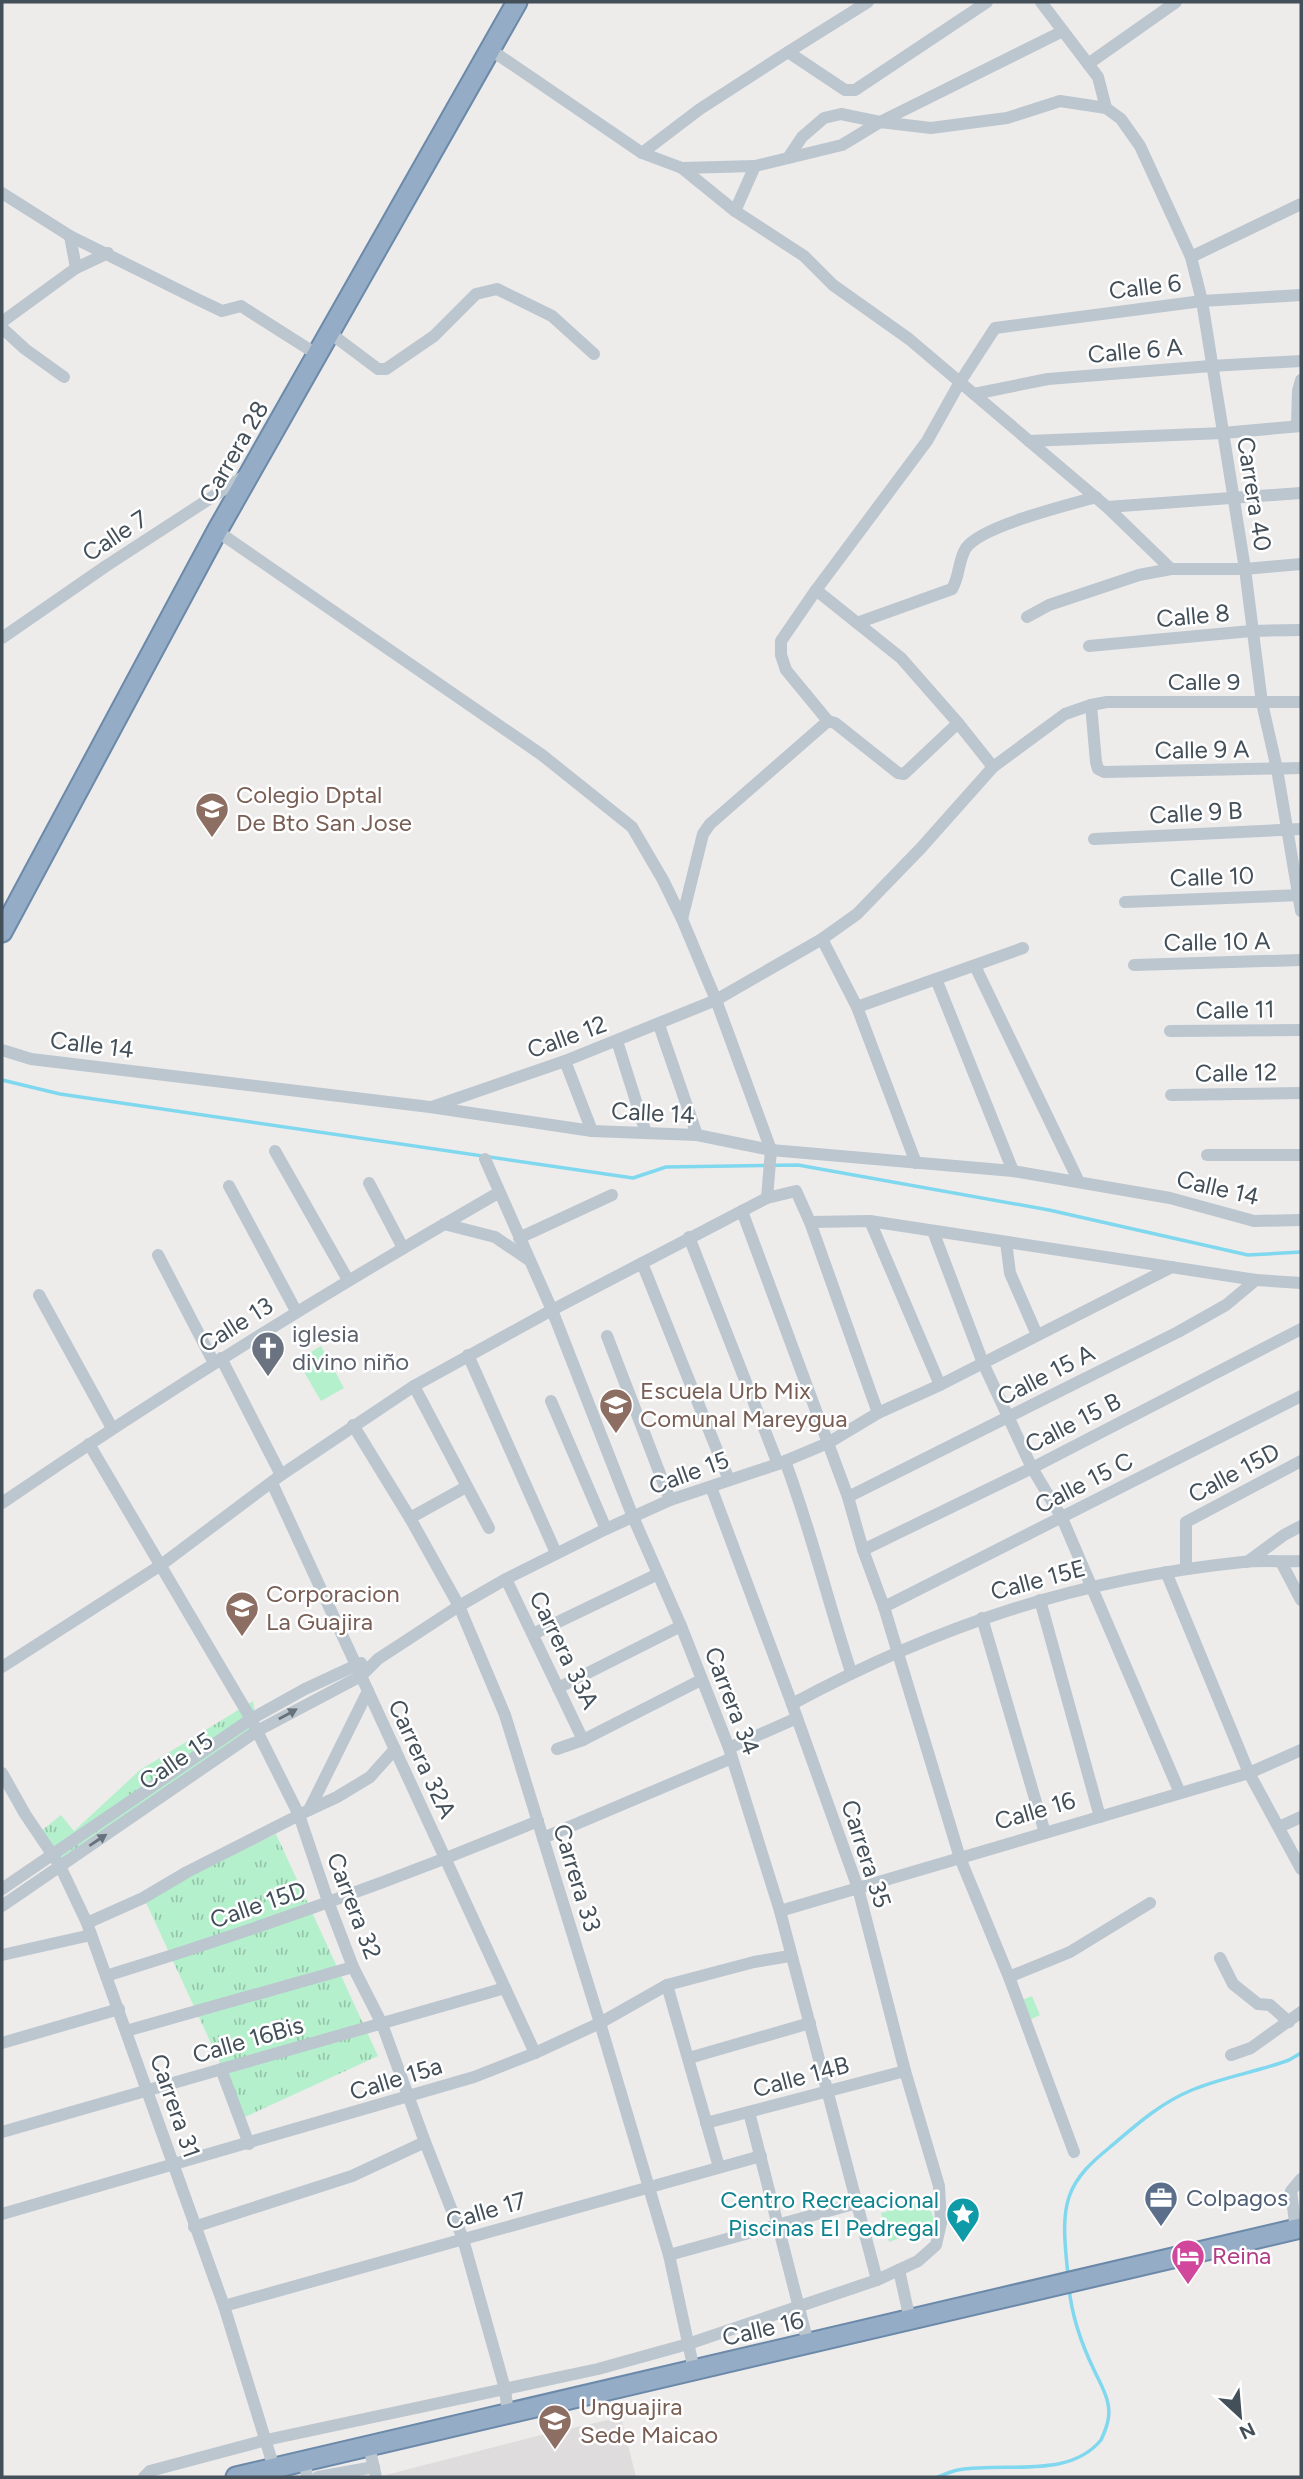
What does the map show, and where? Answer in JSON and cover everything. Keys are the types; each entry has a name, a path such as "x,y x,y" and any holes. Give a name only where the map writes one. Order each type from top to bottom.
{"highway":[{"name":"Carrera 28","path":"2,932 8,905 517,2"},
{"name":"Calle 16","path":"239,2477 274,2468 306,2469 369,2446 1299,2229"}],"street":[{"path":"642,153 700,109 868,2"},
{"path":"788,52 845,90 855,90 987,2"},
{"path":"788,158 802,137 824,118 841,114 931,128 1007,118 1060,100 1106,108 1098,77 1041,2"},
{"path":"1088,64 1176,2"},
{"path":"682,168 755,166 842,145 880,122 1063,32"},
{"path":"491,50 642,153 682,168 735,211 804,256 833,285 909,338 1096,497 1171,569"},
{"name":"Carrera 40","path":"1106,108 1121,118 1140,146 1191,257 1202,301 1245,569 1262,703 1277,769 1301,911"},
{"path":"735,211 755,166"},
{"path":"2,193 70,236 222,311 241,306 318,355"},
{"path":"1191,257 1301,204"},
{"path":"70,236 76,268"},
{"path":"2,322 76,268 108,253"},
{"path":"330,333 378,369 386,369 434,336 476,294 497,289 552,316 594,354"},
{"name":"Calle 6","path":"960,382 995,328 1202,301 1301,295"},
{"path":"2,328 44,365 64,377"},
{"name":"Calle 6 A","path":"974,394 1048,379 1301,361"},
{"path":"1029,441 1223,433 1299,426 1298,391 1301,380"},
{"path":"958,723 904,774 898,774 835,723 828,721 786,670 780,655 781,641 927,441 960,382"},
{"name":"Calle 7","path":"2,638 106,566 252,471"},
{"path":"1107,507 1301,493"},
{"path":"857,623 952,589 958,580 964,551 971,542 1018,520 1096,497"},
{"path":"217,531 532,748 632,827 682,919 716,1000 772,1154 767,1198"},
{"path":"1027,617 1049,605 1109,583 1171,569 1245,569 1301,564"},
{"path":"816,590 901,658 993,767"},
{"name":"Calle 8","path":"1089,646 1251,631 1301,630"},
{"name":"Calle 9","path":"993,767 1065,714 1091,705 1107,702 1301,702"},
{"name":"Calle 9 A","path":"1091,705 1096,762 1098,769 1104,772 1301,768"},
{"path":"682,919 703,834 710,824 828,721"},
{"name":"Calle 12","path":"430,1107 565,1061 659,1025 716,1000 822,939 858,914 993,767"},
{"name":"Calle 9 B","path":"1094,839 1301,829"},
{"name":"Calle 10","path":"1125,902 1300,895"},
{"path":"822,939 857,1007 916,1163"},
{"path":"857,1007 1023,948"},
{"name":"Calle 10 A","path":"1134,965 1301,960"},
{"path":"975,966 1079,1182"},
{"path":"936,979 1013,1171"},
{"path":"659,1025 697,1135"},
{"name":"Calle 11","path":"1170,1031 1301,1030"},
{"path":"617,1041 646,1133"},
{"name":"Calle 14","path":"2,1050 31,1059 430,1107 592,1131 697,1135 772,1154 1013,1171 1170,1198 1254,1221 1301,1220"},
{"path":"565,1061 592,1131"},
{"name":"Calle 12","path":"1171,1095 1301,1093"},
{"path":"275,1151 348,1280"},
{"path":"1207,1155 1301,1155"},
{"name":"Carrera 34","path":"485,1158 498,1193 552,1310 633,1517 681,1626 731,1753 779,1911 877,2280"},
{"path":"369,1183 403,1248"},
{"path":"229,1186 296,1311"},
{"path":"2,1667 161,1565 276,1479 414,1386 689,1237 767,1198 796,1191 810,1222 878,1413"},
{"name":"Calle 13","path":"2,1503 112,1428 296,1311 498,1193"},
{"path":"519,1238 612,1195"},
{"path":"742,1211 848,1497 960,1858 1009,1977 1074,2152"},
{"path":"810,1222 870,1221 1256,1280 1301,1283"},
{"path":"870,1221 940,1385"},
{"path":"444,1224 495,1237 529,1260"},
{"path":"933,1231 983,1363 1032,1468 1062,1518 1180,1793"},
{"path":"689,1237 807,1519 827,1597 851,1672"},
{"path":"1006,1242 1010,1273 1037,1335"},
{"name":"Carrera 32A","path":"158,1255 218,1360 276,1479 358,1670 535,2053"},
{"path":"642,1263 729,1480"},
{"name":"Calle 15","path":"2,1889 251,1719 379,1659 459,1606 506,1579 670,1500 782,1462 828,1443 878,1413 940,1385 1172,1267"},
{"name":"Calle 15 A","path":"848,1497 1202,1319 1226,1305 1256,1280"},
{"path":"39,1295 112,1428"},
{"name":"Calle 15 B","path":"863,1550 1032,1468 1301,1329"},
{"path":"607,1336 670,1500"},
{"path":"468,1355 556,1553"},
{"path":"414,1386 489,1528"},
{"name":"Calle 15 C","path":"884,1607 1301,1396"},
{"path":"551,1401 606,1529"},
{"name":"Carrera 33","path":"353,1425 411,1518 459,1606 505,1715 669,2255 694,2370"},
{"name":"Carrera 32","path":"89,1444 304,1813 329,1904 354,1967 382,2024 463,2239 505,2389 508,2414"},
{"name":"Calle 15D","path":"1185,1569 1186,1522 1301,1461"},
{"path":"411,1518 466,1487"},
{"name":"Carrera 35","path":"710,1487 858,1888 905,2071 939,2186 941,2223 936,2245 918,2261 899,2270"},
{"name":"Calle 15E","path":"792,1704 897,1651 982,1618 1092,1586 1185,1569 1247,1562 1284,1535 1301,1527"},
{"path":"1247,1562 1301,1561"},
{"path":"1281,1562 1301,1600"},
{"path":"1166,1572 1249,1773 1301,1869"},
{"path":"533,1634 658,1574"},
{"name":"Carrera 33A","path":"506,1579 583,1740"},
{"path":"1040,1600 1100,1817"},
{"path":"982,1618 1045,1833"},
{"path":"558,1688 681,1626"},
{"name":"Calle 15","path":"2,1906 257,1731 358,1670"},
{"path":"557,1749 583,1740 701,1680"},
{"path":"304,1813 368,1691"},
{"path":"543,1838 731,1753 797,1718"},
{"path":"2,1955 89,1929 187,1872 337,1797 370,1777 395,1749"},
{"name":"Calle 16","path":"779,1911 1249,1773 1301,1750"},
{"name":"Carrera 31","path":"2,1773 25,1814 60,1866 89,1929 224,2306 274,2468"},
{"path":"1279,1827 1301,1817"},
{"name":"Calle 15D","path":"107,1976 329,1904 446,1860 538,1821"},
{"path":"1009,1977 1070,1952 1150,1903"},
{"name":"Calle 15a","path":"2,2214 410,2098 474,2077 600,2023 667,1985 790,1955"},
{"path":"1220,1958 1233,1984 1258,2004 1270,2005 1298,2017"},
{"path":"127,2031 354,1967"},
{"path":"667,1985 719,2167"},
{"name":"Calle 16Bis","path":"2,2132 505,1988"},
{"path":"2,2043 119,2009"},
{"path":"1231,2055 1251,2048 1298,2017"},
{"path":"689,2058 810,2023"},
{"path":"221,2069 249,2144"},
{"name":"Calle 14B","path":"706,2123 905,2071"},
{"path":"749,2112 808,2343"},
{"path":"194,2227 352,2176 425,2142"},
{"name":"Calle 17","path":"224,2306 761,2156"},
{"path":"1299,2229 1291,2191 1301,2179"},
{"path":"669,2255 857,2203"},
{"path":"144,2477 150,2471 266,2440 598,2368 688,2344 877,2280 899,2270 910,2320"},
{"path":"317,2477 375,2472 369,2446"}],"shaded area":[{"name":"Unguajira Sede Maicao","path":"621,2417 636,2477 378,2477 537,2436"}],"green space":[{"path":"321,1346 344,1388 321,1401 297,1360"},
{"path":"253,1701 257,1724 61,1860 36,1835 61,1815 74,1831 140,1770"},
{"path":"276,1834 378,2056 245,2117 143,1896"},
{"path":"1032,1996 1040,2015 1030,2020 1022,2000"},
{"path":"927,2200 936,2225 889,2242 881,2213"}],"waterway":[{"path":"2,1080 60,1094 633,1178 666,1167 798,1165 1049,1210 1248,1255 1301,1252"},
{"path":"1068,2276 1065,2236 1067,2206 1076,2182 1091,2164 1128,2131 1180,2095 1289,2060 1301,2053"},
{"path":"938,2477 958,2470 977,2468 1055,2465 1088,2452 1101,2440 1108,2418 1108,2404 1078,2330 1069,2288"}],"place":[{"name":"Colegio Dptal De Bto San Jose","path":"212,839"},
{"name":"iglesia divino niño","path":"268,1378"},
{"name":"Escuela Urb Mix Comunal Mareygua","path":"616,1435"},
{"name":"Corporacion La Guajira","path":"242,1638"},
{"name":"Colpagos","path":"1161,2228"},
{"name":"Centro Recreacional Piscinas El Pedregal","path":"963,2244"},
{"name":"Reina","path":"1188,2286"},
{"name":"Unguajira Sede Maicao","path":"555,2451"}]}
